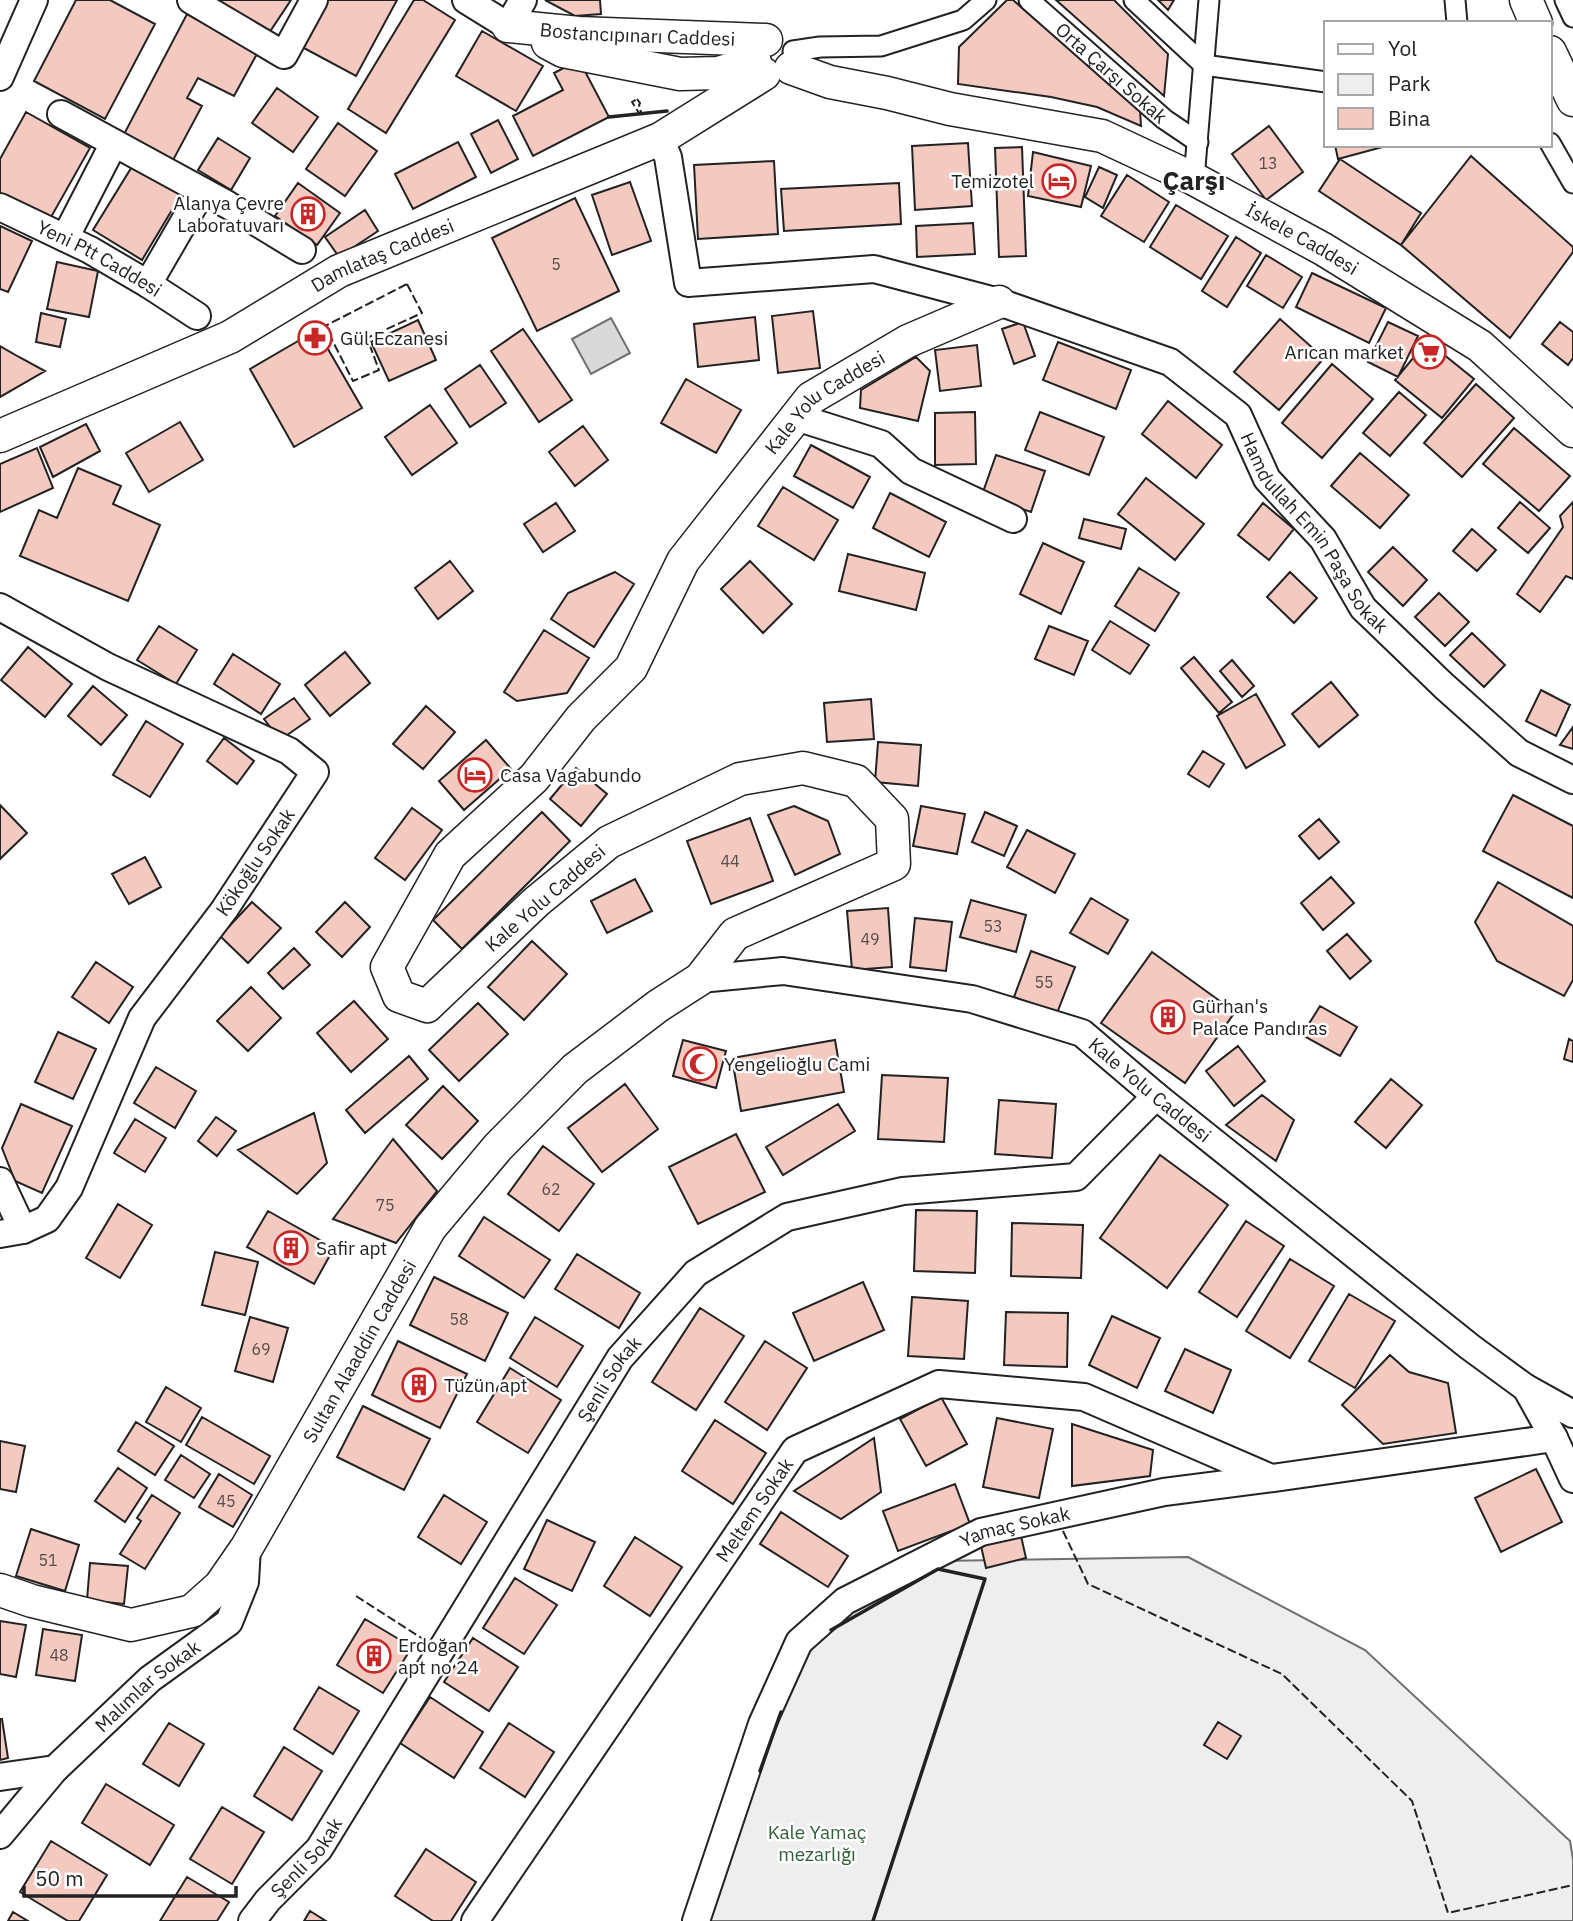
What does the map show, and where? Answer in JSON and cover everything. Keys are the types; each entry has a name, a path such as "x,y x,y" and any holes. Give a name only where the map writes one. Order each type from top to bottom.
{"street":[{"path":"0,77 34,0"},
{"path":"191,0 284,55 314,0"},
{"name":"Bostancıpınarı Caddesi","path":"466,0 515,13 564,51 680,74 718,74 774,59"},
{"path":"774,59 820,47 881,47 963,20 986,0"},
{"name":"Orta Çarşı Sokak","path":"1029,0 1164,119 1198,142"},
{"path":"1134,0 1204,65 1324,82"},
{"path":"1194,179 1209,0"},
{"path":"1455,0 1457,21"},
{"path":"1526,0 1535,21"},
{"path":"1565,0 1573,18"},
{"path":"1552,56 1573,100"},
{"name":"Damlataş Caddesi","path":"0,436 230,337 339,271 660,139 774,59"},
{"name":"İskele Caddesi","path":"774,59 830,82 950,109 1102,136 1194,179 1322,249 1480,346 1573,431"},
{"path":"61,114 202,191 302,250"},
{"path":"660,139 668,157 688,283 874,270 999,302"},
{"path":"65,238 114,143"},
{"path":"1552,146 1573,183"},
{"path":"148,284 202,191"},
{"name":"Yeni Ptt Caddesi","path":"0,207 65,238 148,284 197,316"},
{"name":"Kale Yolu Caddesi","path":"700,979 735,934 894,864 892,819 856,781 803,768 740,779 609,842 536,902 427,1006 399,996 387,967 450,855 534,778 581,718 631,668 684,561 811,398 908,341 999,302"},
{"name":"Hamdullah Emin Paşa Sokak","path":"999,302 1170,362 1238,415 1267,479 1323,539 1363,608 1519,753 1573,780"},
{"path":"796,417 881,444 911,471 1013,519"},
{"name":"Kökoğlu Sokak","path":"0,607 108,667 289,751 315,772 224,910 142,1018 69,1188 47,1219 11,1232"},
{"name":"Kale Yolu Caddesi","path":"700,979 783,971 972,999 1082,1033 1156,1097 1470,1347 1526,1388 1573,1479"},
{"name":"Sultan Alaaddin Caddesi","path":"0,1590 32,1601 131,1625 192,1611 220,1586 247,1547 430,1228 498,1147 575,1069 700,979"},
{"name":"Şenli Sokak","path":"252,1921 268,1900 319,1849 620,1358 696,1273 786,1217 903,1191 1076,1177 1156,1097"},
{"path":"0,1181 11,1232"},
{"name":"Meltem Sokak","path":"475,1921 795,1450 939,1384 1084,1397 1273,1478"},
{"path":"1526,1388 1573,1414"},
{"name":"Yamaç Sokak","path":"696,1921 762,1724 799,1642 845,1601 981,1532 1164,1492 1554,1438"},
{"name":"Malımlar Sokak","path":"55,1769 150,1679 229,1622 245,1581 247,1547"},
{"path":"0,1777 55,1769"},
{"path":"0,1835 55,1769"}],"green space":[{"name":"Kale Yamaç mezarlığı","path":"1188,1557 1365,1650 1570,1841 1573,1859 1573,1921 704,1921 807,1640 936,1561"}],"shaded area":[{"path":"611,318 630,353 591,374 572,339"}],"building":[{"path":"76,0 110,0 155,24 105,119 34,81"},
{"path":"205,0 291,0 265,39"},
{"path":"327,0 397,0 356,76 302,47"},
{"path":"414,0 423,0 455,20 386,133 348,109"},
{"path":"545,0 600,0 601,14 575,16"},
{"path":"1007,0 1013,0 1140,110 1141,126 1097,107 1051,97 958,84 959,47"},
{"path":"1056,0 1114,0 1168,54 1164,96"},
{"path":"1158,0 1174,0 1168,10"},
{"path":"187,14 258,52 234,96 198,78 187,98 202,106 171,164 122,138"},
{"path":"482,31 543,66 516,111 456,76"},
{"path":"579,60 609,117 533,156 513,116 563,90 554,73"},
{"path":"277,88 318,117 293,152 252,123"},
{"path":"26,112 90,148 46,226 0,200 0,159"},
{"path":"498,120 518,159 491,173 471,134"},
{"path":"338,123 377,151 345,196 306,169"},
{"path":"1269,126 1303,172 1266,200 1232,154"},
{"path":"218,138 250,158 231,190 198,170"},
{"path":"458,142 476,177 413,209 395,174"},
{"path":"968,143 972,206 915,210 912,146"},
{"path":"1022,147 1026,256 999,257 995,148"},
{"path":"1335,147 1383,147 1338,159"},
{"name":"Temizotel","path":"1033,152 1091,166 1081,207 1028,196"},
{"path":"1471,156 1573,247 1573,252 1510,338 1401,245"},
{"path":"1340,159 1421,213 1401,245 1319,191"},
{"path":"774,161 778,234 698,239 694,165"},
{"path":"133,165 181,195 142,260 93,230"},
{"path":"1099,167 1117,175 1103,208 1085,197"},
{"path":"1127,175 1169,202 1144,242 1101,216"},
{"path":"630,182 651,241 612,255 592,195"},
{"name":"Alanya Çevre Laboratuvarı","path":"298,183 340,213 317,245 275,216"},
{"path":"899,183 901,224 784,231 781,189"},
{"path":"575,198 619,291 537,331 492,238"},
{"path":"1176,205 1228,236 1201,279 1150,247"},
{"path":"365,210 378,231 339,257 325,237"},
{"path":"973,223 975,254 917,257 916,226"},
{"path":"0,226 32,241 8,292 0,289"},
{"path":"1236,237 1261,253 1227,307 1202,291"},
{"path":"1266,255 1302,277 1283,308 1247,286"},
{"path":"57,262 98,271 89,317 47,309"},
{"path":"1312,273 1386,308 1369,343 1296,307"},
{"path":"813,311 820,368 778,373 772,316"},
{"path":"41,313 66,319 60,347 36,342"},
{"path":"755,317 759,360 698,367 694,324"},
{"path":"1280,319 1324,358 1279,410 1234,372"},
{"path":"418,320 436,360 389,381 371,342"},
{"path":"1023,322 1035,356 1014,364 1002,329"},
{"path":"1388,322 1418,336 1398,377 1368,362"},
{"path":"1560,322 1573,332 1573,358 1568,365 1542,344"},
{"path":"523,329 572,400 539,422 491,351"},
{"path":"317,330 362,408 294,447 250,369"},
{"path":"1427,341 1474,379 1442,418 1395,380"},
{"path":"1058,342 1131,370 1116,409 1043,380"},
{"path":"977,345 981,386 940,391 935,350"},
{"path":"0,346 19,357 45,371 0,397"},
{"path":"916,357 930,371 918,421 860,408 861,390"},
{"path":"1332,364 1373,399 1322,458 1282,423"},
{"path":"480,365 506,403 470,427 445,389"},
{"path":"686,379 741,410 716,453 661,423"},
{"path":"1476,384 1514,418 1462,477 1424,443"},
{"path":"1399,392 1426,415 1390,456 1363,433"},
{"path":"1168,401 1222,445 1196,478 1142,434"},
{"path":"430,405 457,443 412,475 385,437"},
{"path":"975,412 976,464 935,465 935,413"},
{"path":"1040,412 1104,437 1089,475 1025,450"},
{"path":"180,422 203,460 149,492 126,453"},
{"path":"86,424 100,451 53,477 40,447"},
{"path":"583,426 608,460 575,486 549,452"},
{"path":"1514,428 1570,476 1539,511 1483,464"},
{"path":"811,445 870,477 853,508 794,476"},
{"path":"37,448 53,488 0,512 0,464"},
{"path":"1360,453 1409,495 1380,528 1331,486"},
{"path":"996,455 1045,471 1031,512 982,495"},
{"path":"78,468 121,486 113,504 160,525 128,601 20,556 39,510 57,518"},
{"path":"1146,478 1204,524 1175,560 1118,514"},
{"path":"783,487 838,520 814,560 758,526"},
{"path":"890,493 946,522 929,557 873,528"},
{"path":"1520,502 1550,528 1528,553 1498,528"},
{"path":"1573,502 1573,579 1566,576 1540,612 1517,594 1563,527 1560,516"},
{"path":"556,503 575,531 543,552 524,524"},
{"path":"1263,503 1294,529 1269,560 1238,535"},
{"path":"1084,519 1126,529 1121,549 1079,538"},
{"path":"1472,529 1496,550 1477,571 1453,551"},
{"path":"1043,543 1084,562 1061,614 1020,594"},
{"path":"1393,547 1427,580 1403,606 1368,572"},
{"path":"848,554 925,573 916,610 839,591"},
{"path":"450,561 473,591 438,619 415,588"},
{"path":"750,561 792,604 763,633 721,589"},
{"path":"1139,568 1179,593 1155,631 1115,606"},
{"path":"615,572 634,584 594,647 551,619 568,593"},
{"path":"1290,572 1317,598 1294,623 1267,597"},
{"path":"1439,593 1469,622 1445,646 1415,617"},
{"path":"1110,621 1149,645 1130,674 1092,650"},
{"path":"159,626 197,650 176,684 137,660"},
{"path":"1049,626 1088,641 1074,675 1035,659"},
{"path":"544,630 589,658 567,693 517,701 504,692"},
{"path":"1472,633 1505,665 1484,687 1450,655"},
{"path":"28,647 72,684 45,717 1,680"},
{"path":"345,652 370,683 330,716 305,685"},
{"path":"233,654 280,684 261,714 214,684"},
{"path":"1194,657 1232,702 1219,713 1181,668"},
{"path":"1232,660 1254,686 1242,697 1220,671"},
{"path":"1331,682 1358,715 1319,747 1292,714"},
{"path":"93,686 127,715 101,745 68,716"},
{"path":"1541,690 1570,705 1556,736 1526,721"},
{"path":"1256,694 1285,745 1246,768 1217,716"},
{"path":"294,698 310,719 280,740 264,719"},
{"path":"871,699 874,739 827,742 824,703"},
{"path":"426,706 455,732 423,769 393,744"},
{"path":"146,721 183,744 150,797 113,775"},
{"path":"1573,727 1573,749 1560,745"},
{"path":"224,738 254,761 237,784 207,761"},
{"name":"Casa Vagabundo","path":"486,740 511,769 464,810 439,781"},
{"path":"878,742 921,745 918,786 875,782"},
{"path":"1203,751 1224,764 1209,787 1188,774"},
{"path":"576,768 607,794 581,826 550,799"},
{"path":"1513,795 1573,826 1573,898 1483,851"},
{"path":"0,805 27,833 0,859"},
{"path":"794,806 828,821 840,854 795,875 768,815"},
{"path":"921,806 965,814 957,854 913,846"},
{"path":"412,808 442,830 405,880 375,858"},
{"path":"542,812 570,841 462,949 433,920"},
{"path":"985,812 1017,826 1004,856 972,842"},
{"path":"750,818 773,881 711,904 687,841"},
{"path":"1319,819 1339,842 1319,859 1299,836"},
{"path":"1027,830 1075,854 1055,893 1007,867"},
{"path":"145,857 161,887 129,904 112,874"},
{"path":"1331,877 1354,903 1323,930 1301,903"},
{"path":"635,879 652,911 607,933 591,901"},
{"path":"1498,882 1573,926 1573,980 1564,996 1497,961 1475,922"},
{"path":"1091,898 1128,920 1108,954 1070,933"},
{"path":"971,900 1026,915 1016,952 960,937"},
{"path":"252,902 281,928 248,963 220,936"},
{"path":"345,902 370,927 342,957 316,932"},
{"path":"888,908 892,967 852,970 847,911"},
{"path":"915,918 952,922 946,971 910,967"},
{"path":"1347,934 1371,961 1350,979 1327,951"},
{"path":"532,941 567,974 524,1020 488,987"},
{"path":"294,948 310,965 283,989 268,973"},
{"path":"1031,951 1075,967 1057,1013 1014,997"},
{"name":"Gürhan's Palace Pandıras","path":"1152,952 1235,1012 1185,1083 1101,1023"},
{"path":"96,962 133,987 109,1023 72,997"},
{"path":"251,987 281,1018 248,1051 217,1021"},
{"path":"354,1001 388,1039 351,1072 317,1033"},
{"path":"478,1003 508,1034 459,1081 429,1050"},
{"path":"1320,1006 1357,1027 1340,1056 1302,1035"},
{"path":"58,1032 96,1049 73,1099 35,1082"},
{"path":"1569,1039 1573,1041 1573,1062 1564,1059"},
{"name":"Yengelioğlu Cami","path":"683,1040 726,1051 716,1088 673,1076"},
{"path":"835,1040 844,1092 741,1111 732,1058"},
{"path":"1238,1046 1265,1081 1234,1106 1206,1071"},
{"path":"409,1056 428,1079 365,1133 346,1110"},
{"path":"156,1067 196,1091 175,1128 134,1103"},
{"path":"882,1075 948,1078 944,1142 878,1139"},
{"path":"1391,1079 1422,1105 1386,1148 1355,1122"},
{"path":"625,1084 658,1129 602,1172 568,1128"},
{"path":"443,1086 478,1121 442,1159 406,1125"},
{"path":"1262,1095 1294,1120 1276,1161 1226,1125"},
{"path":"999,1100 1056,1104 1052,1158 995,1154"},
{"path":"21,1104 72,1126 42,1193 15,1181 2,1148"},
{"path":"838,1104 855,1131 783,1175 766,1147"},
{"path":"314,1113 327,1163 297,1194 238,1150"},
{"path":"216,1117 236,1131 217,1156 198,1141"},
{"path":"135,1119 166,1138 145,1172 114,1153"},
{"path":"736,1134 765,1192 698,1224 669,1167"},
{"path":"393,1139 437,1191 396,1243 333,1219"},
{"path":"543,1146 594,1184 559,1231 508,1194"},
{"path":"1160,1155 1228,1205 1167,1288 1100,1238"},
{"path":"118,1204 152,1225 120,1278 86,1258"},
{"path":"916,1210 977,1211 975,1273 914,1271"},
{"name":"Safir apt","path":"268,1211 334,1248 314,1284 247,1247"},
{"path":"484,1217 550,1260 524,1298 459,1256"},
{"path":"1246,1221 1284,1246 1237,1317 1199,1292"},
{"path":"1012,1223 1083,1225 1081,1278 1011,1276"},
{"path":"215,1252 258,1262 245,1315 202,1305"},
{"path":"577,1254 640,1293 619,1328 555,1289"},
{"path":"1290,1259 1334,1286 1290,1358 1246,1331"},
{"path":"434,1277 508,1313 485,1361 410,1325"},
{"path":"863,1282 884,1330 814,1361 793,1313"},
{"path":"1349,1294 1395,1321 1355,1388 1309,1361"},
{"path":"912,1297 968,1301 964,1359 908,1356"},
{"path":"700,1308 744,1336 696,1410 652,1382"},
{"path":"1006,1312 1068,1313 1067,1367 1004,1365"},
{"path":"1112,1316 1160,1338 1137,1388 1089,1365"},
{"path":"250,1317 288,1328 273,1382 235,1371"},
{"path":"535,1317 583,1346 557,1387 510,1358"},
{"name":"Tüzün apt","path":"398,1341 467,1374 440,1428 372,1395"},
{"path":"765,1341 807,1368 767,1430 725,1402"},
{"path":"1185,1349 1231,1370 1213,1413 1165,1391"},
{"path":"1390,1355 1409,1372 1448,1383 1456,1433 1383,1444 1342,1405"},
{"path":"510,1368 561,1400 528,1453 477,1422"},
{"path":"166,1387 201,1408 181,1442 146,1422"},
{"path":"941,1397 967,1444 926,1466 900,1419"},
{"path":"363,1406 430,1439 404,1490 337,1457"},
{"path":"202,1417 270,1456 254,1484 186,1445"},
{"path":"997,1418 1053,1429 1039,1498 983,1487"},
{"path":"715,1420 766,1453 733,1504 682,1471"},
{"path":"136,1422 174,1446 155,1475 118,1451"},
{"path":"1072,1424 1153,1450 1150,1476 1072,1486"},
{"path":"874,1438 881,1492 841,1519 794,1491"},
{"path":"0,1441 25,1446 16,1492 0,1489"},
{"path":"181,1455 210,1474 194,1498 165,1480"},
{"path":"118,1468 147,1488 125,1522 95,1501"},
{"path":"1536,1469 1562,1522 1501,1552 1475,1498"},
{"path":"219,1474 252,1495 233,1527 199,1507"},
{"path":"955,1484 970,1524 898,1551 883,1511"},
{"path":"152,1495 180,1513 145,1569 120,1554 141,1521 137,1518"},
{"path":"444,1495 487,1522 461,1564 418,1537"},
{"path":"781,1512 848,1556 828,1587 760,1544"},
{"path":"547,1520 595,1542 572,1591 524,1569"},
{"path":"31,1529 79,1545 65,1591 16,1576"},
{"path":"1021,1536 1026,1558 986,1568 981,1546"},
{"path":"635,1537 682,1567 650,1616 604,1586"},
{"path":"90,1563 128,1566 124,1604 87,1600"},
{"path":"515,1578 557,1605 524,1654 483,1628"},
{"name":"Erdoğan apt no 24","path":"365,1619 412,1647 383,1693 337,1665"},
{"path":"0,1621 26,1625 16,1677 0,1674"},
{"path":"43,1629 82,1635 75,1681 36,1675"},
{"path":"473,1638 518,1667 489,1711 444,1682"},
{"path":"319,1687 359,1711 333,1754 294,1729"},
{"path":"430,1697 483,1732 454,1778 400,1743"},
{"path":"0,1719 8,1758 0,1760"},
{"path":"1218,1722 1241,1736 1227,1759 1204,1745"},
{"path":"169,1723 204,1744 179,1786 143,1764"},
{"path":"509,1723 554,1752 525,1797 480,1768"},
{"path":"284,1747 322,1771 292,1820 254,1796"},
{"path":"106,1784 174,1825 150,1865 82,1823"},
{"path":"222,1807 264,1832 232,1884 190,1859"},
{"path":"51,1841 107,1875 79,1921 68,1921 20,1892"},
{"path":"426,1849 476,1882 451,1921 433,1921 395,1896"},
{"path":"187,1877 229,1902 217,1921 160,1921"},
{"path":"310,1911 326,1921 304,1921"},
{"path":"13,1912 28,1921 8,1921"}],"fence":[{"path":"637,99 640,103 639,113 632,102 637,99"},
{"path":"407,284 422,313 367,338 379,370 353,381 325,326 407,284"},
{"path":"1063,1531 1088,1584 1282,1674 1412,1801 1448,1913 1573,1885"},
{"path":"356,1596 423,1639"}],"wall":[{"path":"609,117 667,111"},
{"path":"831,1630 938,1569 985,1579 873,1921"},
{"path":"760,1771 781,1712"}],"place":[{"name":"Temizotel","path":"1059,181"},
{"name":"Alanya Çevre Laboratuvarı","path":"308,214"},
{"name":"Gül Eczanesi","path":"315,338"},
{"name":"Arıcan market","path":"1429,352"},
{"name":"Casa Vagabundo","path":"475,775"},
{"name":"Gürhan's Palace Pandıras","path":"1168,1017"},
{"name":"Yengelioğlu Cami","path":"700,1064"},
{"name":"Safir apt","path":"291,1248"},
{"name":"Tüzün apt","path":"419,1385"},
{"name":"Erdoğan apt no 24","path":"374,1656"}],"district":[{"name":"Çarşı","path":"1194,181"}]}
